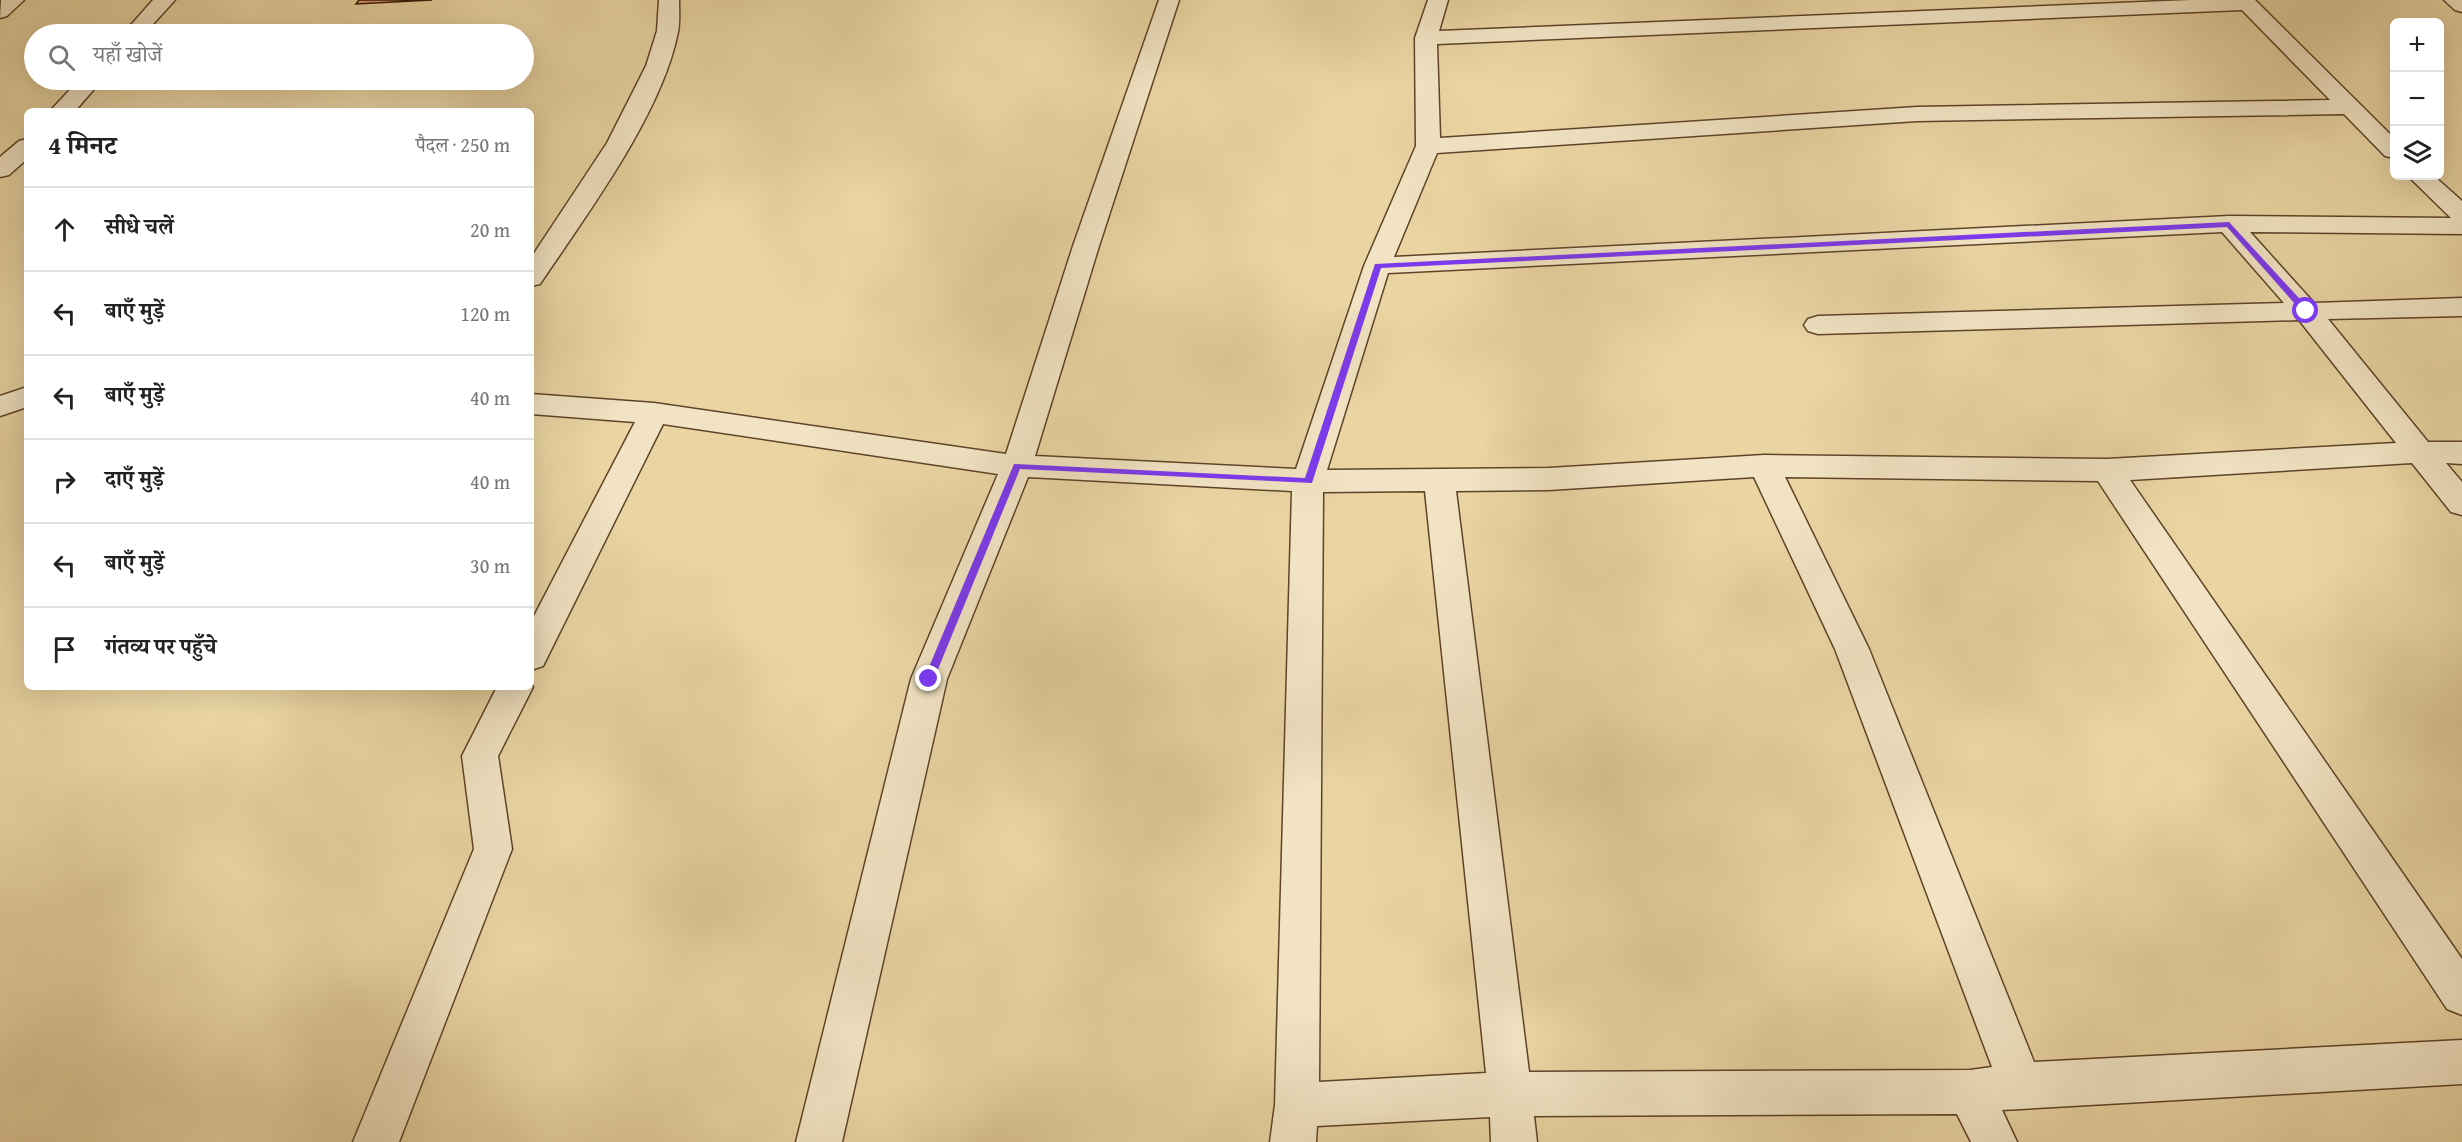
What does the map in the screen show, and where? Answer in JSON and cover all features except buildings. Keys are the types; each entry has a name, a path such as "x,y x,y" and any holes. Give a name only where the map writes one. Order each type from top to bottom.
{"street":[{"path":"0,12 14,0"},
{"path":"142,24 165,0"},
{"path":"534,273 628,129 657,71 671,13 669,0"},
{"path":"819,1142 929,679 1017,466 1086,246 1170,0"},
{"path":"1438,0 1426,38 1428,146 1377,266 1308,481 1295,1123 1510,1094 1970,1092 2021,1086 2462,1062"},
{"path":"2454,0 2462,6"},
{"path":"1426,38 2244,2 2390,147"},
{"path":"65,108 82,90"},
{"path":"1428,146 1917,114 2349,107"},
{"path":"0,170 24,149"},
{"path":"2424,180 2462,215"},
{"path":"1377,266 2229,225 2462,226"},
{"path":"2229,225 2306,311 2462,504"},
{"path":"1818,324 2462,307"},
{"path":"0,406 24,398"},
{"path":"534,404 654,413 1017,466 1308,481 1549,479 1764,466 2107,470 2421,452 2462,453"},
{"path":"534,650 654,413"},
{"path":"1764,466 1852,649 2021,1086"},
{"path":"2107,470 2462,995"},
{"path":"1439,480 1514,1142"},
{"path":"376,1142 493,849 480,756 513,690"},
{"path":"1970,1092 1994,1142"}],"route":[{"path":"929,679 1017,466 1308,481 1377,266 2229,225 2306,311"}]}
